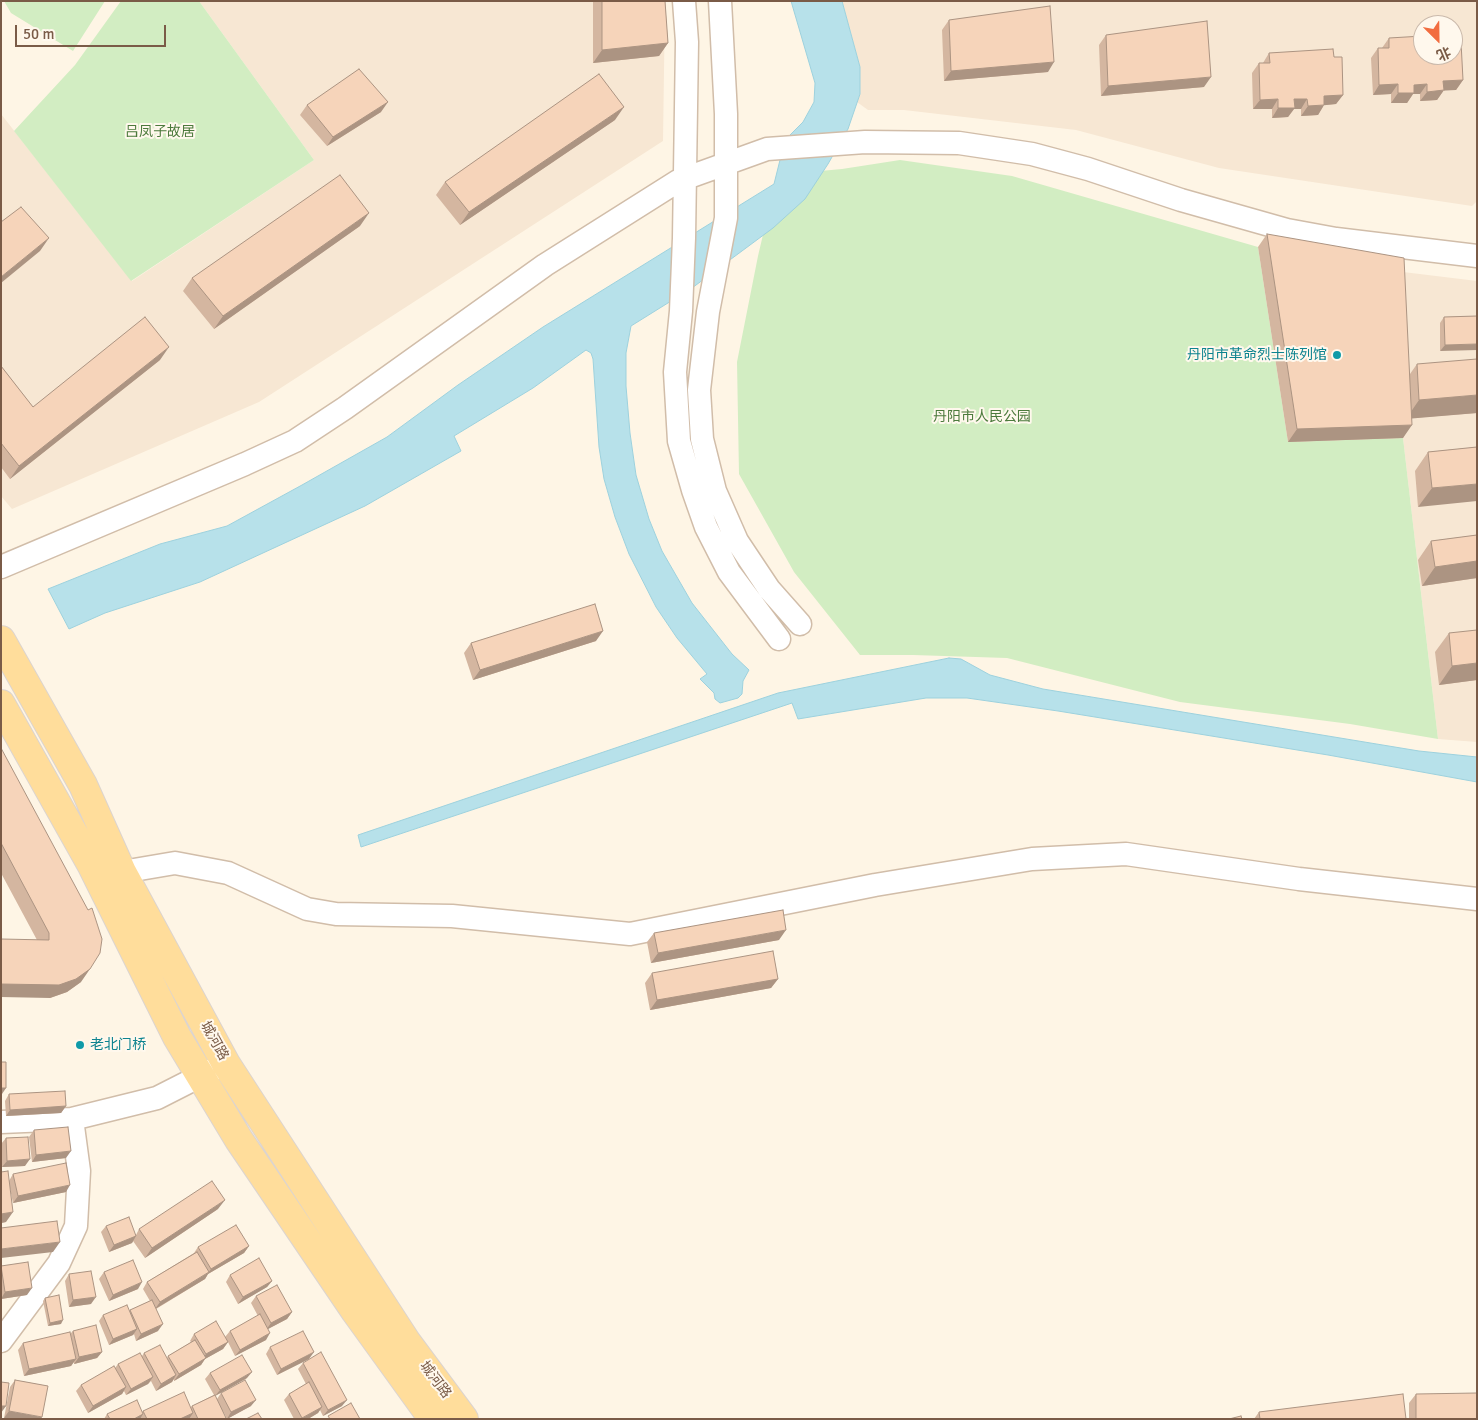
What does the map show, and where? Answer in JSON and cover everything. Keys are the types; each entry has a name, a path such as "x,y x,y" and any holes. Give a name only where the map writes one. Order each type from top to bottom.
{"main road":[{"name":"城河路","path":"1,640 83,785 122,872 226,1064 406,1341 464,1419"},
{"name":"城河路","path":"1,704 92,866 177,1037 239,1140 344,1295 433,1419"}],"street":[{"path":"684,1 687,42 686,178 681,304 675,372 679,442 706,526 729,572 779,639"},
{"path":"720,1 725,104 726,210 708,312 699,390 702,439 713,482 729,526 748,559 769,589 800,624"},
{"path":"1,567 295,441 345,408 545,265 678,181 767,149 850,143 959,144 1032,154 1088,169 1181,200 1287,230 1336,239 1477,256"},
{"path":"122,872 175,863 228,873 307,909 336,914 452,916 630,934 875,885 1032,859 1126,854 1299,879 1477,899"},
{"path":"1,1122 72,1118 157,1098 226,1064"},
{"path":"1,1341 59,1263 76,1226 79,1171 72,1118"}],"shaded area":[{"path":"199,1 665,1 663,141 259,402 12,509 1,496 1,114 132,281 314,160"},
{"path":"842,1 1477,1 1477,201 1472,206 1219,168 1076,130 904,110 868,110 857,102 860,94 860,67"},
{"path":"1395,271 1477,281 1477,742 1438,739 1403,438"}],"green space":[{"path":"4,1 105,1 73,51 11,13"},
{"name":"吕凤子故居","path":"121,1 199,1 314,160 131,281 14,131 75,65"},
{"name":"丹阳市人民公园","path":"900,160 1012,176 1258,247 1288,442 1403,438 1438,739 1350,724 1180,702 1007,658 860,655 794,572 739,474 737,362 758,256 777,175 842,169"}],"water":[{"path":"791,1 842,1 860,67 860,94 848,129 805,199 773,228 692,288 631,326 626,353 626,386 630,433 636,475 649,519 662,551 692,603 732,654 749,670 743,681 742,694 738,698 720,703 715,699 714,693 700,679 707,674 677,638 656,607 629,554 615,517 604,479 599,447 593,359 591,353 586,350 533,388 454,436 461,451 365,506 200,582 105,613 69,629 48,589 160,544 227,526 302,485 387,437 458,385 543,327 774,184 785,140 803,122 814,102 815,83"},
{"path":"949,658 961,659 990,675 1043,689 1419,751 1477,757 1477,782 1328,755 967,698 926,698 798,719 792,703 361,847 358,835 778,693"}],"building":[{"path":"602,1 665,1 668,43 602,50"},
{"path":"1050,6 1054,62 951,71 949,20"},
{"path":"1207,21 1211,77 1108,86 1106,35"},
{"path":"1413,37 1413,65 1462,65 1463,80 1443,81 1444,90 1427,92 1427,84 1414,85 1414,93 1398,93 1398,84 1379,85 1378,48 1389,48 1389,38"},
{"path":"1333,49 1334,57 1342,57 1343,95 1324,96 1324,105 1308,106 1307,99 1294,99 1295,108 1278,108 1278,99 1260,100 1259,63 1270,63 1269,53"},
{"path":"359,69 388,102 333,137 307,105"},
{"path":"599,74 624,107 469,212 445,182"},
{"path":"340,175 369,213 223,316 192,278"},
{"path":"21,207 49,238 1,277 1,222"},
{"name":"丹阳市革命烈士陈列馆","path":"1267,234 1404,258 1412,425 1297,429"},
{"path":"1477,316 1477,344 1445,345 1444,317"},
{"path":"145,317 169,347 19,466 1,443 1,366 33,407"},
{"path":"1477,359 1477,395 1419,400 1417,364"},
{"path":"1477,447 1477,484 1432,488 1428,452"},
{"path":"1477,535 1477,561 1435,567 1431,541"},
{"path":"595,604 603,631 480,670 471,643"},
{"path":"1477,630 1477,663 1452,666 1449,633"},
{"path":"1,748 88,910 92,908 102,939 100,953 90,969 76,979 59,985 1,984 1,939 49,940 49,933 1,843"},
{"path":"783,910 786,930 658,953 654,933"},
{"path":"773,951 778,979 657,1000 652,973"},
{"path":"1,1062 6,1062 6,1088 1,1088"},
{"path":"65,1091 66,1106 10,1110 9,1094"},
{"path":"68,1127 71,1151 36,1155 34,1130"},
{"path":"28,1137 30,1159 7,1161 6,1138"},
{"path":"66,1163 70,1185 18,1196 13,1174"},
{"path":"8,1171 13,1212 1,1214 1,1172"},
{"path":"212,1181 225,1200 152,1248 139,1229"},
{"path":"129,1217 136,1236 114,1245 106,1226"},
{"path":"57,1221 60,1242 1,1249 1,1228"},
{"path":"236,1225 249,1246 211,1269 198,1247"},
{"path":"197,1252 209,1272 160,1302 147,1282"},
{"path":"259,1258 272,1281 243,1297 230,1275"},
{"path":"133,1260 142,1282 113,1295 104,1272"},
{"path":"28,1262 32,1288 5,1292 1,1266"},
{"path":"91,1271 96,1297 73,1300 69,1274"},
{"path":"277,1285 292,1312 271,1323 256,1296"},
{"path":"59,1295 63,1320 50,1323 45,1298"},
{"path":"152,1300 163,1324 141,1334 130,1310"},
{"path":"127,1305 137,1329 113,1339 103,1315"},
{"path":"260,1314 270,1333 240,1350 230,1331"},
{"path":"216,1321 228,1342 206,1354 194,1334"},
{"path":"96,1325 102,1352 79,1357 73,1331"},
{"path":"303,1331 314,1352 281,1369 270,1347"},
{"path":"70,1332 76,1359 29,1369 23,1343"},
{"path":"195,1340 206,1358 179,1374 168,1356"},
{"path":"160,1345 176,1375 161,1384 144,1353"},
{"path":"321,1352 347,1400 328,1410 303,1363"},
{"path":"140,1353 153,1377 131,1389 118,1364"},
{"path":"242,1355 252,1372 220,1390 210,1373"},
{"path":"114,1366 126,1387 93,1406 81,1385"},
{"path":"15,1380 48,1386 42,1417 9,1411"},
{"path":"245,1380 256,1400 231,1412 221,1393"},
{"path":"1,1382 9,1383 6,1406 1,1406"},
{"path":"309,1382 322,1407 302,1418 289,1394"},
{"path":"184,1392 193,1413 180,1419 147,1419 143,1411"},
{"path":"1477,1393 1477,1419 1416,1419 1416,1394"},
{"path":"1403,1394 1406,1419 1260,1419 1259,1412"},
{"path":"215,1395 226,1418 198,1419 192,1406"},
{"path":"137,1400 143,1414 134,1419 110,1419 107,1414"},
{"path":"351,1403 360,1419 330,1419 328,1416"},
{"path":"258,1413 262,1419 246,1419"},
{"path":"1241,1416 1242,1419 1229,1419"}],"place":[{"name":"丹阳市革命烈士陈列馆","path":"1337,355"},
{"name":"老北门桥","path":"80,1045"}]}
